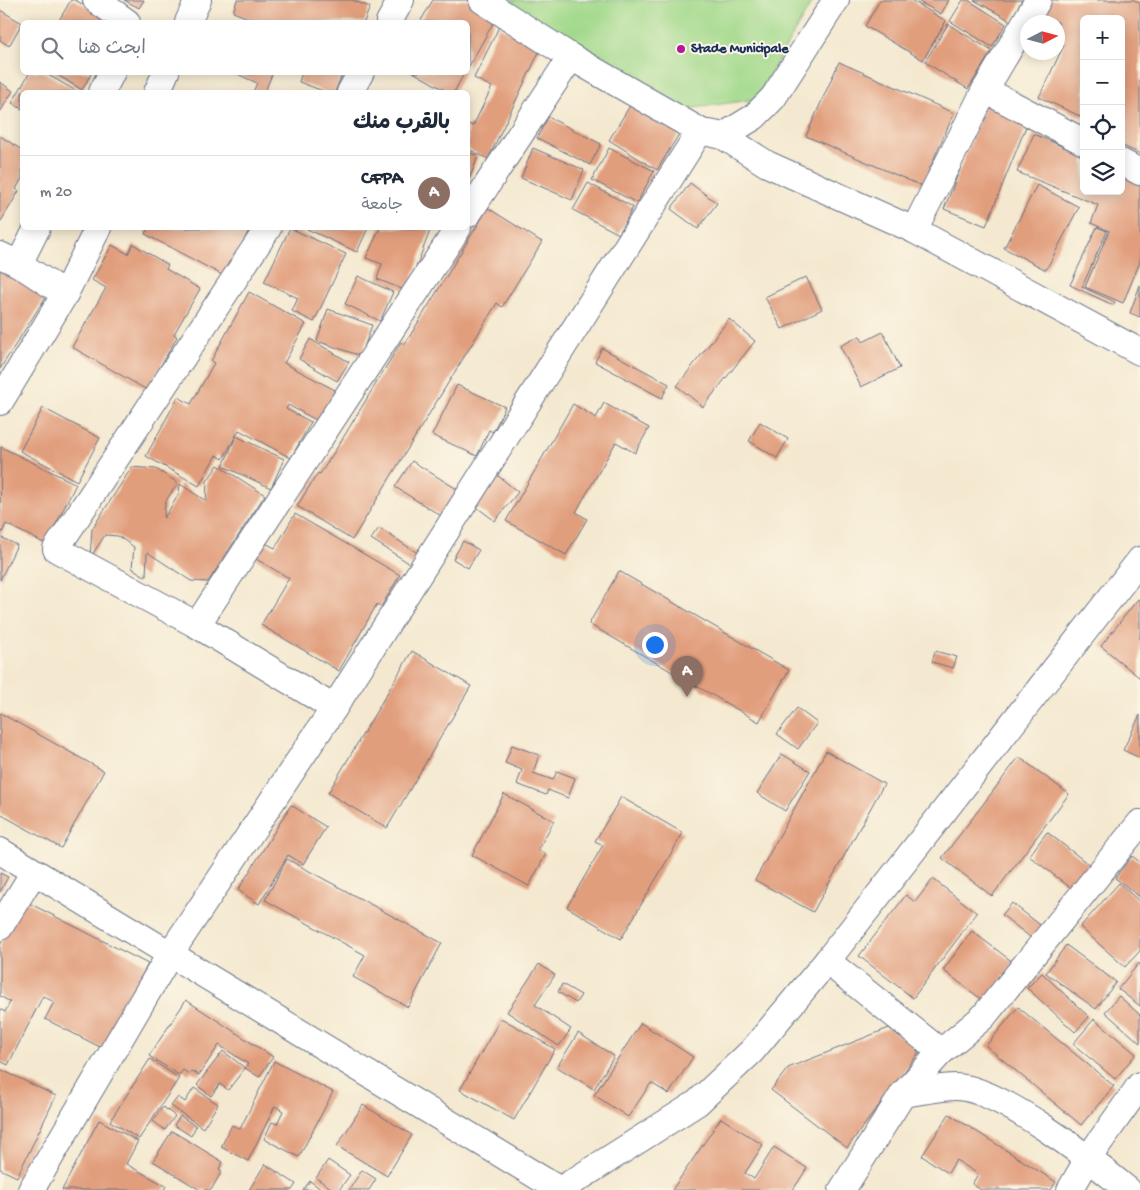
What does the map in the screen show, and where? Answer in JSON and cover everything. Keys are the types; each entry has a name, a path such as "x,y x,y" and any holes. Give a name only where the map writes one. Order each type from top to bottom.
{"street":[{"path":"96,0 124,20"},
{"path":"189,20 198,0"},
{"path":"390,20 401,0"},
{"path":"482,0 571,56 767,164 914,230 1140,352"},
{"path":"32,1190 170,954 712,134 754,117 773,98 836,0"},
{"path":"914,230 985,90 1038,0"},
{"path":"470,211 571,56"},
{"path":"103,90 110,75"},
{"path":"158,90 165,75"},
{"path":"351,90 359,75"},
{"path":"985,90 1080,140"},
{"path":"1125,164 1140,172"},
{"path":"34,230 9,260 65,294"},
{"path":"0,402 65,294 97,230"},
{"path":"267,230 56,549 197,626 334,708"},
{"path":"197,626 457,230"},
{"path":"0,851 551,1188 697,1103 752,1051 827,961 1140,560"},
{"path":"842,1190 903,1094 941,1052 983,1017 1140,823"},
{"path":"0,927 34,872"},
{"path":"827,961 941,1052"},
{"path":"1070,1190 1089,1157 1140,1085"},
{"path":"903,1094 957,1087 989,1094 1089,1157 1128,1190"}],"green space":[{"name":"Stade Municipale","path":"496,0 813,0 756,99 681,110"}],"building":[{"path":"71,0 75,0 110,20 59,20"},
{"path":"124,0 144,0 139,8"},
{"path":"237,0 352,0 370,7 365,20 254,20 233,12"},
{"path":"433,0 473,0 498,14 470,64 470,20 421,20"},
{"path":"880,0 911,0 946,21 923,60 865,26"},
{"path":"916,0 949,0 941,14"},
{"path":"963,0 968,0 1006,24 992,47 950,21"},
{"path":"974,0 1022,0 1011,21"},
{"path":"1050,0 1134,0 1140,3 1140,154 1125,147 1125,15 1080,15 1080,116 1039,97 1057,60 1065,60 1065,15 1043,15"},
{"path":"0,10 20,22 20,27 9,46 0,40"},
{"path":"948,24 992,51 968,89 925,62"},
{"path":"499,27 541,48 488,159 470,150 470,125 473,126 492,87 474,78"},
{"path":"839,62 954,113 922,186 806,136"},
{"path":"28,75 48,75 74,90 20,90 20,108 12,103"},
{"path":"58,75 90,75 82,90"},
{"path":"240,75 272,75 265,90 254,90 257,83"},
{"path":"301,75 342,75 336,90 321,90 299,82"},
{"path":"418,75 463,75 455,90 444,90"},
{"path":"0,82 13,91 0,112"},
{"path":"987,102 1029,119 986,226 944,209"},
{"path":"631,104 679,134 657,170 609,140"},
{"path":"548,117 601,144 590,165 537,138"},
{"path":"1034,134 1080,154 1080,195 1125,195 1125,174 1140,180 1140,262 1123,303 1085,287 1109,231 1091,223 1098,205 1017,172"},
{"path":"0,136 20,149 20,182 16,189 19,191 0,223"},
{"path":"533,148 584,170 572,200 521,178"},
{"path":"609,148 654,171 637,203 592,180"},
{"path":"470,153 478,156 470,178"},
{"path":"588,183 633,207 619,234 573,210"},
{"path":"690,183 717,203 698,229 671,209"},
{"path":"1037,185 1079,207 1046,270 1004,248"},
{"path":"488,208 542,242 502,307 497,303 352,540 297,506 340,443 401,342 405,344"},
{"path":"1097,227 1107,231 1082,287 1115,302 1113,305 1070,285"},
{"path":"147,230 249,230 226,277 145,234"},
{"path":"289,230 294,230 346,254 314,322 292,311 298,298 264,282"},
{"path":"309,230 367,230 357,252"},
{"path":"379,230 430,230 407,291 377,279 382,264 366,258"},
{"path":"133,244 168,265 166,269 200,289 174,334 177,337 147,390 72,347 106,288 92,280 112,245 128,254"},
{"path":"0,261 47,295 0,369"},
{"path":"358,276 393,292 380,321 345,304"},
{"path":"806,277 822,309 782,329 765,297"},
{"path":"1140,285 1140,317 1130,313"},
{"path":"249,292 306,324 284,363 335,390 318,421 288,405 286,409 311,422 291,458 239,430 223,459 216,455 199,486 146,456 178,397 191,404 214,363 211,361"},
{"path":"328,309 372,325 361,356 317,341"},
{"path":"729,319 755,341 703,407 677,386"},
{"path":"883,332 900,368 861,387 840,346 860,336 863,342"},
{"path":"310,339 349,362 337,381 299,359"},
{"path":"602,348 669,384 662,398 595,362"},
{"path":"457,385 505,407 493,432 489,430 477,456 432,435"},
{"path":"604,403 649,428 635,453 616,442 576,512 587,519 566,555 506,521 573,404 596,418"},
{"path":"43,408 100,438 77,481 20,451"},
{"path":"760,422 788,439 777,458 749,441"},
{"path":"236,436 284,459 271,488 223,466"},
{"path":"1,447 76,484 46,544 6,524 0,537"},
{"path":"412,461 460,491 443,517 395,487"},
{"path":"218,465 265,495 208,582 191,581 147,552 146,577 132,568 134,547 118,536 105,535 90,558 92,529 132,467 156,469 178,483 165,502 164,518 179,494 180,484 206,501 207,481"},
{"path":"497,475 518,492 495,521 474,505"},
{"path":"295,514 400,575 381,607 377,604 339,671 261,625 289,578 256,559 265,543 275,548"},
{"path":"379,528 419,554 412,565 371,539"},
{"path":"0,537 17,545 0,580"},
{"path":"463,541 479,550 468,568 453,559"},
{"path":"619,571 789,670 759,722 589,624"},
{"path":"1138,599 1140,600 1140,678 1101,646"},
{"path":"412,651 471,686 387,828 328,793"},
{"path":"935,651 957,657 953,668 932,662"},
{"path":"797,708 817,723 798,749 777,734"},
{"path":"0,713 104,771 61,848 0,814"},
{"path":"1140,715 1140,758 1123,750"},
{"path":"512,745 539,755 533,773 553,780 557,771 575,778 568,798 548,790 546,795 517,784 522,770 505,763"},
{"path":"826,751 884,784 813,912 755,880"},
{"path":"782,754 810,771 785,811 757,793"},
{"path":"1019,757 1069,794 992,896 942,858"},
{"path":"504,794 554,821 538,850 546,854 529,886 472,855"},
{"path":"621,797 683,833 621,939 567,907 603,845 595,841"},
{"path":"291,805 326,827 303,864 288,855 259,904 238,890"},
{"path":"1047,832 1092,867 1075,891 1029,856"},
{"path":"1132,856 1140,862 1140,897 1115,878"},
{"path":"287,859 442,943 408,1007 353,977 365,955 265,900"},
{"path":"0,873 8,877 0,892"},
{"path":"933,879 977,913 913,998 859,956 906,895 915,902"},
{"path":"1119,883 1140,902 1140,951 1125,967 1080,927"},
{"path":"23,900 148,964 102,1048 45,1019 54,1002 43,996 8,1065 0,1061 0,1009 5,1012 10,1002 0,996 0,945"},
{"path":"1012,903 1044,928 1035,941 1002,915"},
{"path":"972,931 1014,963 985,1002 943,970"},
{"path":"1066,945 1116,982 1096,1009 1046,973"},
{"path":"539,964 555,975 535,1005 571,1029 559,1046 507,1012"},
{"path":"1140,964 1140,1006 1118,989"},
{"path":"1042,973 1089,1017 1075,1032 1027,988"},
{"path":"562,984 581,995 576,1003 558,992"},
{"path":"1119,996 1140,1015 1140,1043 1105,1012"},
{"path":"186,1000 273,1057 259,1077 245,1068 248,1064 219,1045 199,1075 191,1071 189,1074 183,1070 179,1075 149,1056"},
{"path":"1018,1007 1114,1086 1081,1125 986,1046"},
{"path":"501,1018 555,1049 514,1120 460,1090"},
{"path":"1094,1019 1136,1054 1115,1079 1073,1044"},
{"path":"641,1023 693,1057 669,1094 651,1083 628,1117 594,1095"},
{"path":"889,1028 920,1051 847,1148 771,1090 788,1068"},
{"path":"578,1033 614,1056 594,1089 557,1067"},
{"path":"223,1051 245,1068 228,1090 220,1084 211,1096 197,1085"},
{"path":"150,1059 179,1078 139,1139 110,1121"},
{"path":"274,1061 333,1092 299,1157 264,1139 272,1122 277,1124 283,1111 275,1106 248,1161 221,1147 232,1125 240,1129"},
{"path":"0,1069 56,1096 17,1177 0,1169"},
{"path":"194,1088 218,1104 203,1128 171,1106 178,1097 185,1102"},
{"path":"363,1105 412,1135 387,1176 337,1146"},
{"path":"163,1107 175,1116 165,1130 153,1121"},
{"path":"949,1114 1056,1182 1051,1190 981,1190 972,1184 978,1174 956,1160 948,1173 922,1156"},
{"path":"180,1116 196,1126 191,1136 174,1125"},
{"path":"721,1118 763,1145 745,1173 754,1179 774,1147 807,1168 793,1190 672,1190"},
{"path":"99,1120 138,1141 126,1164 166,1186 164,1190 62,1190"},
{"path":"172,1131 223,1162 219,1169 222,1171 211,1190 200,1190 153,1161"},
{"path":"328,1160 350,1175 339,1190 334,1190 316,1178"},
{"path":"265,1164 296,1184 292,1190 249,1190"},
{"path":"362,1170 376,1179 369,1190 349,1190"},
{"path":"310,1181 322,1190 303,1190"}],"place":[{"name":"Stade Municipale","path":"681,49"},
{"name":"CFPA","path":"687,697"}]}
